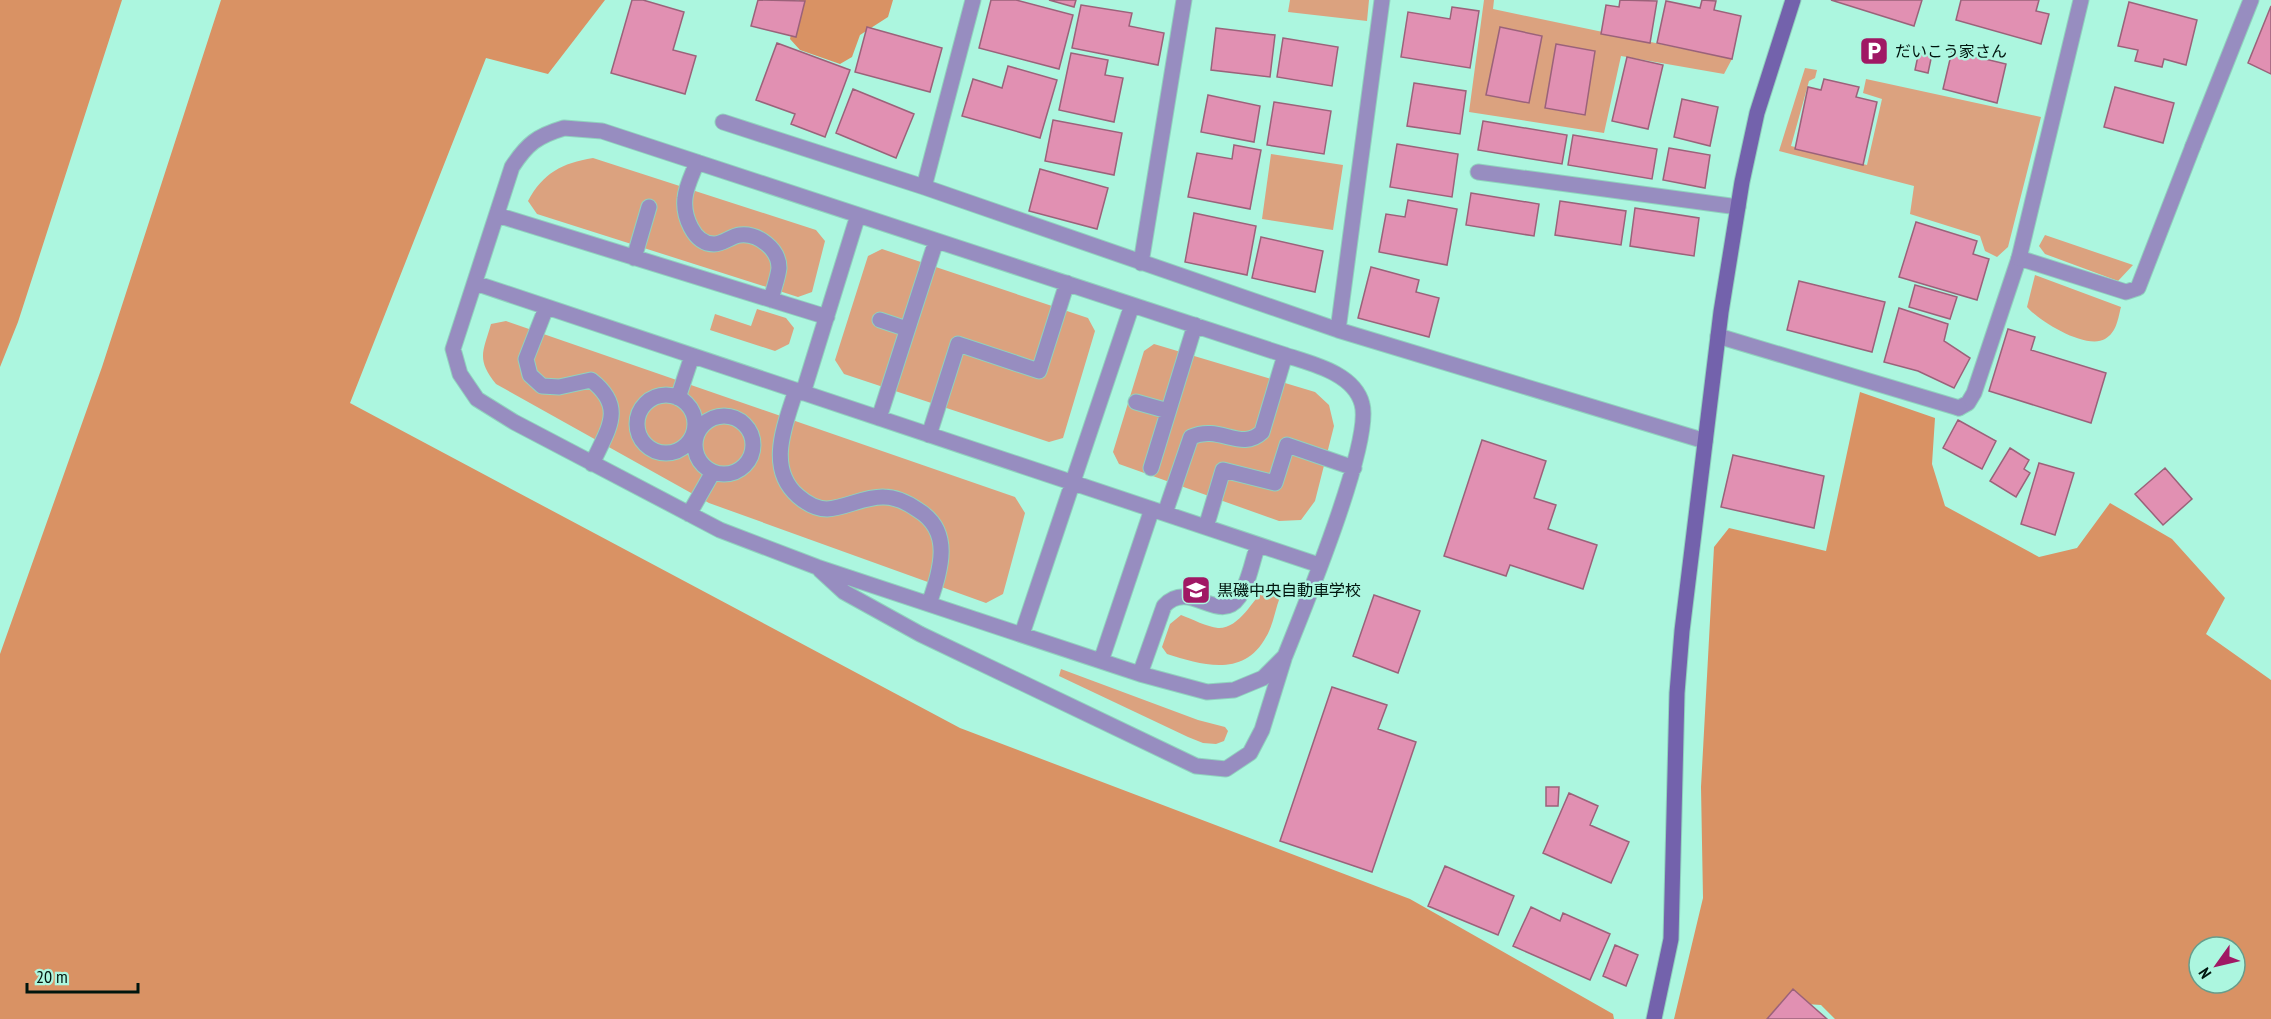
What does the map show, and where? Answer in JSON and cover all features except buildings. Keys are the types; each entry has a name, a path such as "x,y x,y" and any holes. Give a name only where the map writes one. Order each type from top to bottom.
{"street":[{"path":"924,187 973,0"},
{"path":"1141,264 1184,0"},
{"path":"1338,330 1382,0"},
{"path":"1654,1019 1671,939 1677,693 1718,336 1738,207 1757,113 1794,0"},
{"path":"1718,336 1959,408 1968,403 1974,393 2019,258 2081,0"},
{"path":"2019,258 2126,292 2138,288 2251,0"},
{"path":"723,122 924,187 1141,264 1338,330 1705,441"},
{"path":"817,567 844,592 912,630 1196,766 1227,769 1250,753 1262,730 1284,656 1354,468 1364,424 1362,403 1344,378 1285,355 1195,325 602,131 564,128 546,133 525,147 512,167 453,349 460,374 477,399 592,464 720,530 817,567 1140,674 1207,692 1234,690 1263,678 1284,656"},
{"path":"697,162 684,198 691,229 700,240 713,244 740,235 754,237 766,243 776,257 778,268 771,300"},
{"path":"1478,172 1738,207"},
{"path":"634,258 649,207"},
{"path":"497,215 827,317"},
{"path":"858,215 827,317 780,450 781,471 790,489 805,503 823,509 843,507 883,497 904,501 926,515 938,532 943,550 942,567 929,604"},
{"path":"879,418 936,241"},
{"path":"475,283 1319,565"},
{"path":"929,435 958,344 1039,371 1067,284"},
{"path":"1022,634 1132,305"},
{"path":"546,308 526,359 530,375 542,386 559,387 579,380 591,380 606,391 611,404 612,418 592,464"},
{"path":"880,320 907,329"},
{"path":"1151,468 1195,325"},
{"path":"1101,661 1158,511 1191,437 1208,431 1242,440 1255,439 1262,432 1285,355"},
{"path":"678,398 692,356"},
{"path":"678,398 659,396 643,406 637,423 642,441 648,448 667,454 685,446 696,430 705,422 724,416 742,422 752,437 753,447 747,464 731,474 713,472 704,467 694,450 696,430 692,411 678,398"},
{"path":"1136,402 1168,411"},
{"path":"1206,527 1223,470 1275,483 1287,445 1354,468"},
{"path":"689,514 713,472"},
{"path":"1140,674 1164,606 1172,598 1179,596 1193,597 1215,606 1225,607 1233,604 1240,596 1258,544"}],"shaded area":[{"path":"0,0 122,0 18,322 0,367"},
{"path":"221,0 605,0 548,74 486,58 350,403 960,728 1410,899 1613,1014 1614,1019 0,1019 0,654 102,367"},
{"path":"799,0 893,0 888,17 860,35 852,57 840,64 800,50 790,39"},
{"path":"1290,0 1369,0 1367,21 1288,12"},
{"path":"1484,0 1494,0 1493,9 1732,59 1724,74 1621,56 1604,133 1469,112","holes":["1500,27 1542,36 1529,103 1487,95","1556,45 1595,51 1584,115 1545,108"]},
{"path":"1805,68 1817,70 1815,78 1809,81 1791,146 1867,165 1882,99 1863,93 1866,79 2041,117 2008,247 1997,257 1985,251 1980,236 1910,214 1914,186 1779,151"},
{"path":"1271,154 1343,165 1333,230 1262,219"},
{"path":"593,158 816,230 825,241 812,292 798,297 537,214 528,201 547,176 563,166"},
{"path":"2045,235 2133,265 2118,281 2045,254 2039,246"},
{"path":"882,249 1088,318 1095,331 1063,438 1049,442 844,374 835,360 868,256"},
{"path":"2035,275 2121,307 2112,333 2105,339 2086,341 2063,332 2033,313 2027,307"},
{"path":"757,309 786,318 794,328 789,344 775,351 710,330 715,314 751,326"},
{"path":"506,321 1015,497 1025,513 1003,594 986,603 709,503 496,384 486,368 483,355 491,324"},
{"path":"1154,344 1315,392 1329,405 1334,426 1315,501 1301,520 1279,521 1119,464 1113,452 1144,351"},
{"path":"1860,392 1935,418 1932,464 1945,506 2039,557 2077,548 2110,503 2172,539 2225,598 2206,634 2271,680 2271,1019 1835,1019 1821,1005 1792,1003 1777,1019 1674,1019 1703,898 1701,787 1714,547 1729,528 1826,551"},
{"path":"1265,588 1276,591 1280,597 1268,633 1257,650 1246,658 1234,663 1208,664 1167,654 1162,647 1170,624 1181,615 1209,626 1226,627 1245,613"},
{"path":"1061,669 1198,720 1225,727 1228,731 1224,741 1216,744 1203,743 1188,737 1059,676"}],"place":[{"name":"だいこう家さん","path":"1874,51"},
{"name":"黒磯中央自動車学校","path":"1196,590"}]}
